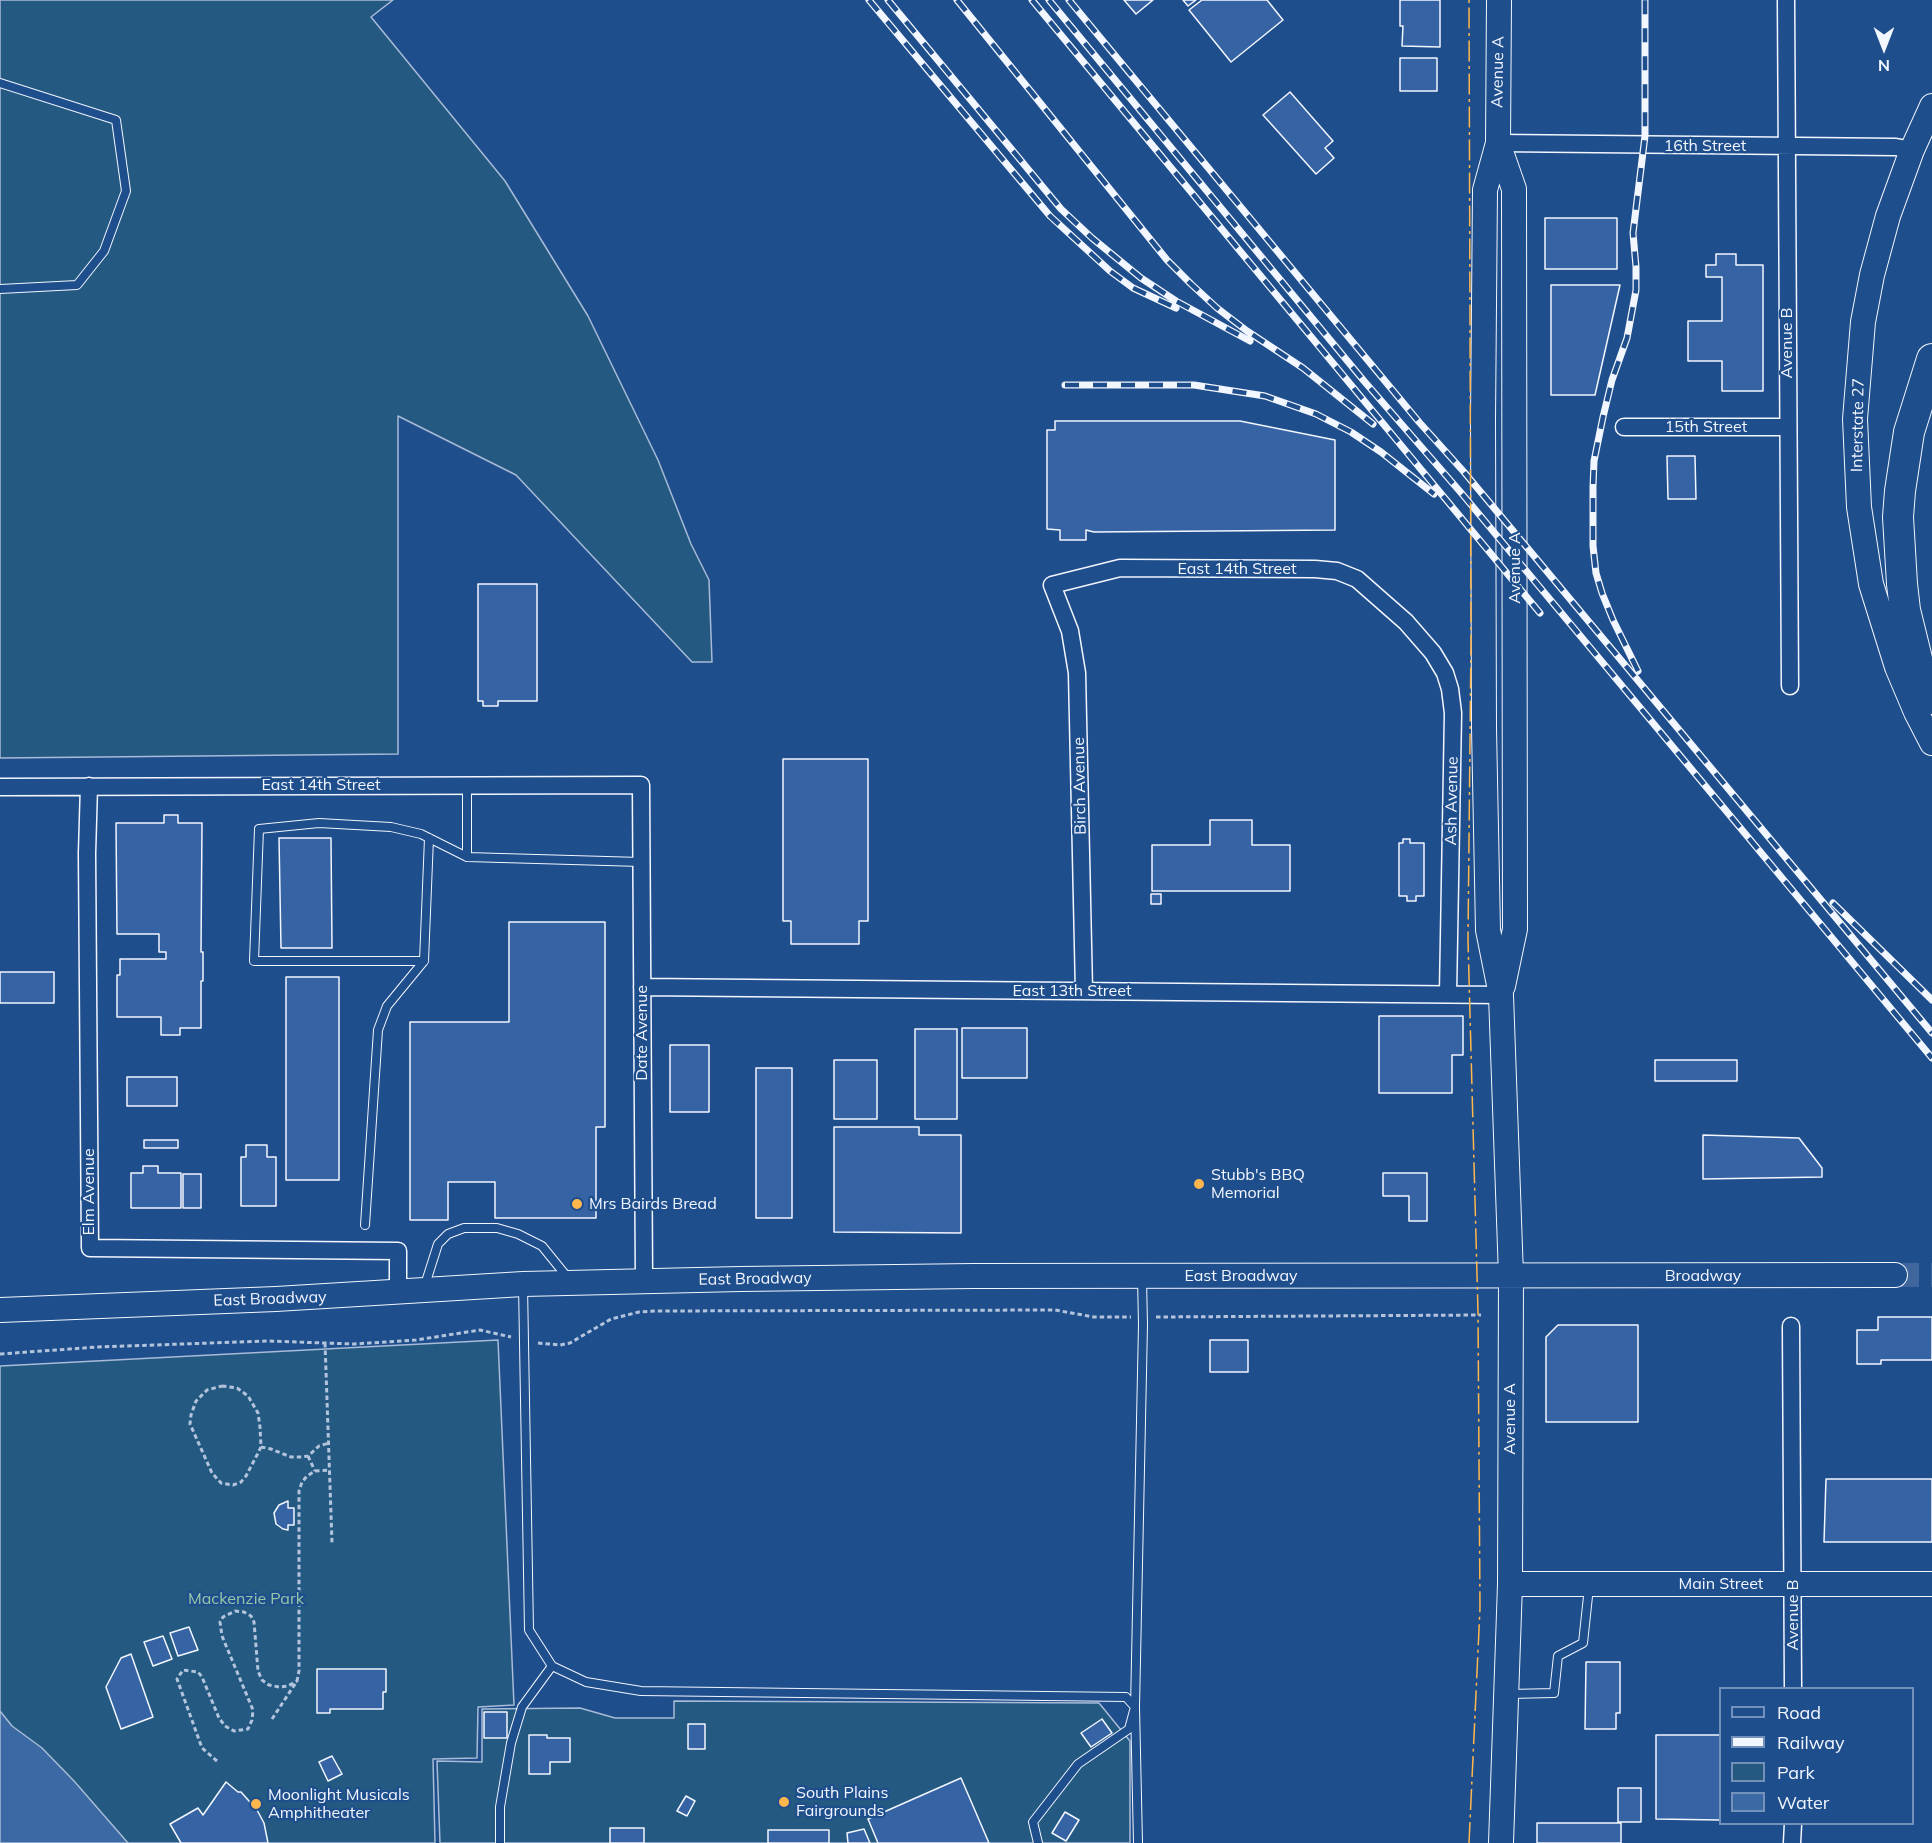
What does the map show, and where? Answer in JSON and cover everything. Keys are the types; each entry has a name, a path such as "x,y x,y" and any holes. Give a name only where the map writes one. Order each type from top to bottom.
{"highway":[{"path":"1932,358 1909,432 1900,491 1899,517 1905,609 1920,671 1932,699"}],"main road":[{"name":"Avenue A","path":"1499,0 1498,144 1514,189 1515,428 1515,929 1501,995 1511,1276 1510,1584 1501,1843"},
{"name":"Interstate 27","path":"1932,106 1912,150 1888,216 1872,275 1863,322 1856,419 1863,539 1871,584 1897,667 1932,743"},
{"name":"Broadway","path":"1511,1276 1895,1275"},
{"name":"East Broadway","path":"0,1310 644,1280 1511,1276"},
{"name":"Main Street","path":"1510,1584 1932,1584"}],"street":[{"name":"Avenue B","path":"1786,0 1790,686"},
{"name":"16th Street","path":"1498,144 1896,147 1912,150"},
{"name":"15th Street","path":"1624,428 1788,426"},
{"name":"East 14th Street","path":"1052,585 1120,568 1337,571 1357,579 1406,622"},
{"name":"Birch Avenue","path":"1052,585 1070,631 1077,673 1084,991"},
{"name":"Ash Avenue","path":"1406,622 1433,653 1445,673 1453,713 1448,994"},
{"name":"East 14th Street","path":"0,787 641,785"},
{"name":"Date Avenue","path":"641,785 644,1280"},
{"name":"Elm Avenue","path":"89,786 87,865 90,1248 398,1251 398,1293"},
{"name":"East 13th Street","path":"642,987 1501,995"},
{"name":"Avenue B","path":"1791,1326 1793,1687"},
{"path":"1792,1825 1792,1843"}],"lane":[{"path":"0,83 116,120 126,191 104,251 77,285 0,289"},
{"path":"467,785 467,857"},
{"path":"424,961 254,961 259,829 319,823 392,828 421,834 467,857 641,862"},
{"path":"365,1224 378,1030 387,1006 424,961 429,838"},
{"path":"423,1291 438,1244 448,1234 464,1228 497,1228 518,1234 542,1246 572,1283"},
{"path":"1138,1843 1135,1707 1142,1276"},
{"path":"523,1284 529,1630 552,1666 586,1682 641,1691 1126,1697 1135,1707"},
{"path":"1505,1695 1554,1693 1558,1656 1583,1642 1589,1584"},
{"path":"500,1843 500,1807 511,1743 522,1707 552,1666"},
{"path":"1038,1843 1033,1822 1078,1764 1129,1729 1135,1707"}],"path":[{"path":"0,1354 98,1347 255,1341 354,1344 416,1340 480,1330 549,1345 560,1345 582,1338 611,1319 639,1312 656,1311 1055,1310 1115,1318 1481,1315"},
{"path":"324,1343 332,1543"},
{"path":"230,1386 243,1392 258,1413 261,1447 249,1472 241,1482 233,1485 221,1483 212,1473 191,1430 191,1414 196,1401 207,1390 214,1388 230,1386"},
{"path":"261,1447 291,1457 308,1456 320,1446 329,1443"},
{"path":"308,1456 315,1471"},
{"path":"272,1719 297,1681 299,1671 299,1491 302,1482 315,1471 330,1470"},
{"path":"217,1761 205,1753 202,1748 177,1679 183,1670 190,1669 198,1672 225,1726 234,1731 248,1729 253,1710 222,1636 220,1622 223,1617 236,1611 251,1616 254,1622 258,1671 262,1680 269,1685 279,1687 288,1686 297,1681"}],"green space":[{"path":"0,0 393,0 371,17 505,181 588,316 658,460 691,544 709,580 712,662 692,662 516,475 398,416 398,754 0,758"},
{"name":"Mackenzie Park","path":"498,1340 514,1705 478,1707 477,1758 433,1759 435,1843 0,1843 0,1366"},
{"name":"South Plains Fairgrounds","path":"674,1701 1099,1703 1130,1741 1130,1843 440,1843 437,1761 482,1762 482,1709 580,1708 615,1718 674,1718"}],"water":[{"path":"0,1711 12,1726 42,1748 74,1781 128,1843 0,1843"}],"building":[{"path":"1124,0 1153,0 1136,14"},
{"path":"1183,0 1196,0 1188,6"},
{"path":"1202,0 1267,0 1283,20 1231,62 1189,10"},
{"path":"1400,0 1440,0 1440,47 1402,46 1403,26 1400,26"},
{"path":"1400,58 1437,58 1437,91 1400,91"},
{"path":"1290,92 1333,141 1325,148 1334,158 1316,174 1263,115"},
{"path":"1545,218 1617,218 1617,269 1545,269"},
{"path":"1716,254 1736,254 1736,265 1763,265 1763,391 1722,391 1722,361 1688,361 1688,321 1722,321 1722,277 1706,277 1706,265 1716,265"},
{"path":"1551,285 1620,285 1595,395 1551,395"},
{"path":"1055,421 1240,421 1335,440 1335,530 1094,532 1086,530 1086,540 1060,540 1060,530 1047,529 1047,430 1055,430"},
{"path":"1667,456 1695,456 1696,499 1668,499"},
{"path":"478,584 537,584 537,701 498,701 498,706 483,706 483,701 478,701"},
{"path":"783,759 868,759 868,921 859,921 859,944 791,944 791,921 783,921"},
{"path":"164,815 178,815 178,823 202,823 201,1028 180,1028 180,1035 161,1035 161,1017 117,1017 117,975 120,975 120,959 166,959 166,952 159,952 159,934 117,934 116,823 164,823"},
{"path":"1210,820 1252,820 1252,845 1290,845 1290,891 1152,891 1152,845 1210,845"},
{"path":"279,838 331,838 332,948 281,948"},
{"path":"1403,839 1410,839 1410,843 1424,843 1424,896 1416,896 1416,901 1407,901 1407,896 1399,896 1399,843 1403,843"},
{"path":"1151,894 1161,894 1161,904 1151,904"},
{"path":"509,922 605,922 605,1127 596,1127 596,1218 495,1218 495,1182 448,1182 448,1220 410,1220 410,1022 509,1022"},
{"path":"0,972 54,972 54,1003 0,1003"},
{"path":"286,977 339,977 339,1180 286,1180"},
{"path":"1379,1016 1463,1016 1463,1055 1452,1055 1452,1093 1379,1093"},
{"path":"962,1028 1027,1028 1027,1078 962,1078"},
{"path":"915,1029 957,1029 957,1119 915,1119"},
{"path":"670,1045 709,1045 709,1112 670,1112"},
{"path":"834,1060 877,1060 877,1119 834,1119"},
{"path":"1655,1060 1737,1060 1737,1081 1655,1081"},
{"path":"756,1068 792,1068 792,1218 756,1218"},
{"path":"127,1077 177,1077 177,1106 127,1106"},
{"path":"834,1127 919,1127 919,1135 961,1135 961,1233 834,1232"},
{"path":"1703,1135 1799,1138 1822,1168 1822,1177 1703,1179"},
{"path":"144,1140 178,1140 178,1148 144,1148"},
{"path":"246,1145 267,1145 267,1157 276,1157 276,1206 241,1206 241,1157 246,1157"},
{"path":"143,1166 158,1166 158,1173 181,1173 181,1208 131,1208 131,1173 143,1173"},
{"path":"1383,1173 1427,1173 1427,1221 1409,1221 1409,1196 1383,1196"},
{"path":"183,1174 201,1174 201,1208 183,1208"},
{"path":"1878,1317 1932,1317 1932,1360 1881,1360 1881,1364 1857,1364 1857,1330 1878,1330"},
{"path":"1558,1325 1638,1325 1638,1422 1546,1422 1546,1337"},
{"path":"1210,1340 1248,1340 1248,1372 1210,1372"},
{"path":"1826,1479 1932,1479 1932,1542 1824,1542"},
{"path":"288,1501 288,1508 294,1508 294,1525 288,1525 288,1530 276,1524 274,1513 279,1505"},
{"path":"189,1627 198,1650 178,1656 170,1633"},
{"path":"163,1636 172,1659 153,1666 144,1642"},
{"path":"131,1654 153,1717 121,1729 106,1687 121,1658"},
{"path":"1586,1662 1620,1662 1620,1713 1616,1713 1616,1729 1585,1729"},
{"path":"317,1669 386,1669 383,1709 330,1709 330,1713 317,1713"},
{"path":"484,1712 507,1712 507,1738 484,1738"},
{"path":"1102,1719 1112,1733 1091,1747 1081,1733"},
{"path":"688,1724 705,1724 705,1749 688,1749"},
{"path":"529,1735 570,1738 570,1762 550,1762 550,1774 529,1774"},
{"path":"1656,1735 1719,1735 1719,1820 1656,1819"},
{"path":"332,1756 342,1774 328,1781 319,1762"},
{"path":"961,1778 989,1843 878,1843 868,1819"},
{"path":"226,1782 241,1792 257,1810 264,1823 268,1843 181,1843 170,1824 198,1808 203,1815"},
{"path":"1618,1788 1641,1788 1641,1822 1618,1822"},
{"path":"686,1796 695,1801 687,1816 677,1811"},
{"path":"1065,1812 1079,1820 1066,1841 1052,1833"},
{"path":"1537,1823 1621,1823 1621,1843 1537,1843"},
{"path":"610,1828 644,1828 644,1843 610,1843"},
{"path":"864,1829 870,1843 848,1843 847,1833"},
{"path":"768,1830 829,1830 829,1843 768,1843"}],"tunnel":[{"path":"1895,1275 1932,1275"}],"railway":[{"path":"869,0 1050,216 1110,271 1133,288 1176,308"},
{"path":"888,0 1061,209 1141,278 1176,301 1250,341"},
{"path":"957,0 1167,260 1217,308 1303,368 1373,424"},
{"path":"1032,0 1540,613"},
{"path":"1049,0 1364,381 1463,495 1932,1058"},
{"path":"1069,0 1419,422 1464,472 1932,1033"},
{"path":"1638,671 1613,620 1596,573 1593,546 1593,487 1594,461 1603,417 1612,380 1627,338 1636,290 1633,233 1645,136 1645,0"},
{"path":"1065,385 1194,385 1265,396 1316,414 1351,432 1381,452 1434,494"},
{"path":"1833,903 1932,1000"}],"power":[{"path":"1469,0 1471,640 1468,940 1478,1312 1480,1608 1469,1843"}],"place":[{"name":"Stubb's BBQ Memorial","path":"1199,1184"},
{"name":"Mrs Bairds Bread","path":"577,1204"},
{"name":"South Plains Fairgrounds","path":"784,1802"},
{"name":"Moonlight Musicals Amphitheater","path":"256,1804"}]}
